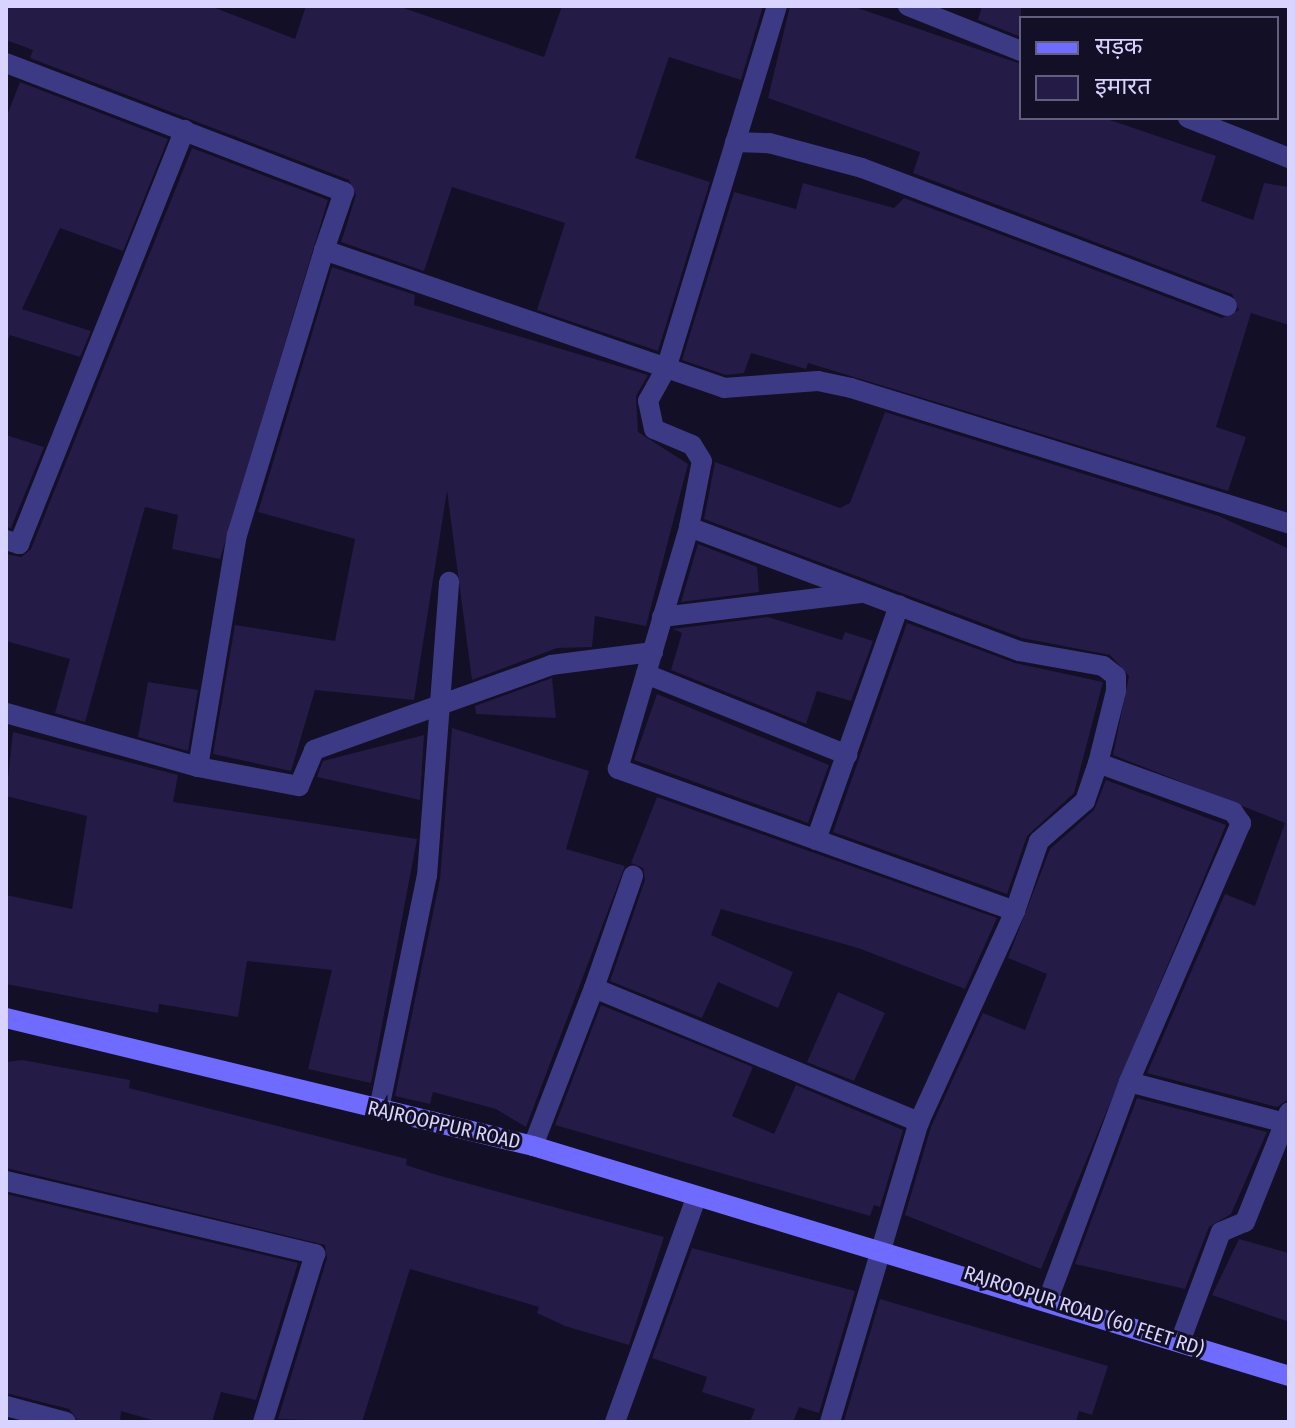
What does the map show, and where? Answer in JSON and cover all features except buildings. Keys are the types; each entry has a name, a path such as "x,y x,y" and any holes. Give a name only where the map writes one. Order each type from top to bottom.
{"main road":[{"name":"RAJROOPPUR ROAD","path":"6,1018 533,1146 696,1198 878,1247"},
{"name":"RAJROOPUR ROAD (60 FEET RD)","path":"878,1247 1049,1297 1289,1376"}],"street":[{"path":"777,6 666,369 648,401 654,429 692,445 702,461 689,527 618,769 1015,911"},
{"path":"908,6 1019,50"},
{"path":"6,63 344,192 237,535 198,767"},
{"path":"1193,120 1289,158"},
{"path":"6,540 19,544 185,130"},
{"path":"735,142 769,143 862,168 1227,306"},
{"path":"324,250 724,388 818,381 851,388 1289,524"},
{"path":"689,527 1019,651 1103,666 1116,676 1116,691 1085,801 1039,841 1015,911 919,1122 878,1247 830,1422"},
{"path":"379,1109 418,938 449,582"},
{"path":"662,617 865,593"},
{"path":"816,840 899,605"},
{"path":"6,713 198,767 299,786 314,750 551,665 653,652"},
{"path":"646,674 847,755"},
{"path":"1049,1297 1129,1082 1241,823 1233,812 1098,763"},
{"path":"533,1146 633,876"},
{"path":"594,988 919,1122"},
{"path":"1129,1082 1285,1117 1245,1222 1221,1232 1180,1342"},
{"path":"6,1181 315,1254 263,1422"},
{"path":"615,1422 696,1198"},
{"path":"6,1406 66,1422"}]}
